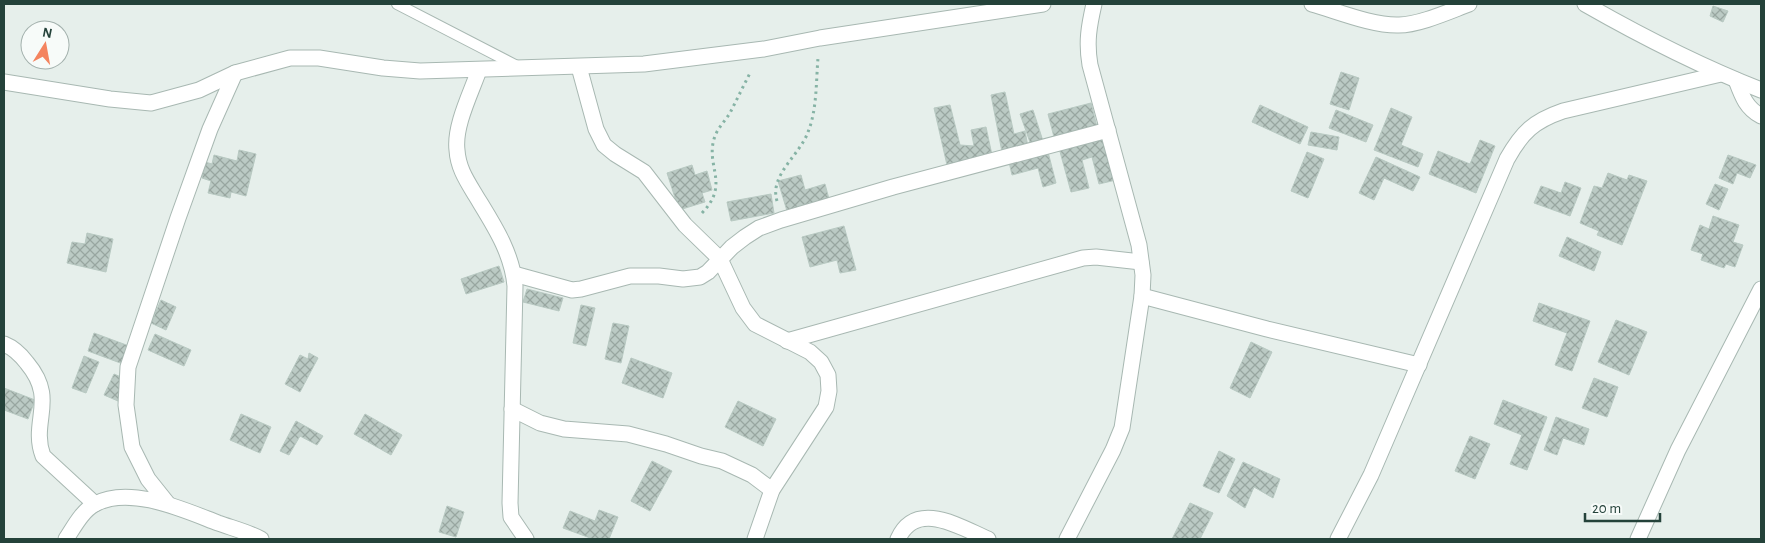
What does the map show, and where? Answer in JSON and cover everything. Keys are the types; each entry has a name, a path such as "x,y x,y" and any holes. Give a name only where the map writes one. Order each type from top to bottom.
{"street":[{"path":"4,82 101,98 151,103 199,90 235,73 290,58 319,58 382,68 420,71 644,64 764,49 820,38 1043,4"},
{"path":"1067,539 1122,428 1142,296 1139,245 1090,65 1087,47 1094,4"},
{"path":"1312,4 1382,23 1400,25 1435,16 1469,4"},
{"path":"1585,4 1721,74 1761,90"},
{"path":"579,67 596,129 604,145 644,172 685,225 720,259 749,318 755,324 810,352 820,362 828,375 829,391 826,407 772,490 755,539"},
{"path":"479,70 459,126 456,149 461,170 502,238 514,274 510,503 511,517 526,539"},
{"path":"168,504 148,479 132,447 126,405 128,367 210,129 235,73"},
{"path":"1338,539 1371,475 1507,159 1525,132 1548,116 1563,111 1721,74"},
{"path":"1736,80 1744,102 1761,116"},
{"path":"514,274 572,290 630,276 692,279 708,272 745,237 760,228 781,220 893,187 1108,130"},
{"path":"787,341 1082,258 1096,257 1108,260 1141,262"},
{"path":"1638,539 1678,450 1761,289"},
{"path":"1142,296 1267,329 1418,365"},
{"path":"4,344 20,355 35,373 43,394 38,436 43,456 94,504"},
{"path":"512,409 540,423 564,429 628,434 722,461 752,475 772,490"},
{"path":"66,539 81,517 94,504 121,497 168,504 261,539"},
{"path":"898,539 907,524 917,519 932,518 988,539"}],"lane":[{"path":"398,4 522,68"}],"path":[{"path":"781,220 775,186 808,134 812,122 820,38"},
{"path":"685,225 702,212 713,198 717,178 713,151 715,135 729,114 764,49"}],"building":[{"path":"1713,6 1728,11 1723,22 1710,16"},
{"path":"1341,72 1359,78 1349,110 1330,104"},
{"path":"1005,92 1014,134 1025,131 1028,147 1002,152 991,95"},
{"path":"1091,103 1097,127 1054,137 1048,114"},
{"path":"950,105 960,145 974,146 971,130 986,127 992,155 947,165 934,108"},
{"path":"1260,105 1308,127 1300,144 1252,122"},
{"path":"1391,108 1412,117 1401,145 1423,154 1418,167 1374,150"},
{"path":"1033,110 1043,141 1031,145 1020,114"},
{"path":"1336,110 1373,125 1366,142 1329,128"},
{"path":"1311,132 1339,137 1337,150 1308,145"},
{"path":"1104,136 1116,180 1099,184 1092,157 1082,160 1089,188 1071,192 1059,148"},
{"path":"1480,140 1495,146 1476,193 1429,174 1438,151 1470,164"},
{"path":"239,150 256,154 246,196 231,192 230,198 208,193 211,181 202,178 205,162 212,164 214,155 237,161"},
{"path":"1048,152 1056,183 1043,187 1038,168 1012,175 1009,162"},
{"path":"1307,152 1324,159 1308,198 1291,191"},
{"path":"1728,155 1756,165 1750,178 1737,173 1733,184 1719,178"},
{"path":"1376,157 1420,177 1413,191 1384,178 1374,200 1359,193"},
{"path":"692,165 695,175 707,171 712,190 702,193 705,202 679,210 667,173"},
{"path":"1608,173 1627,180 1629,175 1647,181 1622,245 1597,235 1599,231 1580,223 1594,186 1602,188"},
{"path":"801,175 805,190 825,184 829,199 787,211 778,181"},
{"path":"1565,182 1581,188 1570,216 1534,203 1541,186 1561,193"},
{"path":"1715,184 1728,189 1719,210 1706,204"},
{"path":"771,194 774,213 731,221 727,202"},
{"path":"1713,216 1739,225 1733,242 1743,245 1735,267 1726,264 1724,268 1701,260 1703,254 1691,250 1700,225 1709,229"},
{"path":"844,226 856,270 840,273 837,260 810,267 802,237"},
{"path":"87,233 113,239 106,272 67,263 72,242 85,244"},
{"path":"1567,237 1601,252 1594,271 1559,256"},
{"path":"499,266 504,282 466,294 461,279"},
{"path":"527,289 563,298 559,311 523,302"},
{"path":"161,300 176,307 166,330 151,323"},
{"path":"1539,303 1590,321 1572,371 1555,365 1567,333 1533,321"},
{"path":"581,305 595,308 586,346 573,343"},
{"path":"1616,320 1647,332 1629,375 1598,362"},
{"path":"613,323 629,326 621,363 605,359"},
{"path":"94,333 129,346 123,364 88,351"},
{"path":"155,334 191,350 184,366 148,350"},
{"path":"1251,342 1272,352 1250,398 1230,388"},
{"path":"309,353 318,358 300,392 285,384 300,355 308,359"},
{"path":"84,356 99,362 86,393 72,388"},
{"path":"631,358 672,373 663,398 622,383"},
{"path":"114,374 128,380 118,401 104,395"},
{"path":"1594,378 1618,387 1607,417 1582,408"},
{"path":"4,388 35,400 28,419 4,410"},
{"path":"1503,400 1547,417 1527,470 1510,464 1522,435 1494,424"},
{"path":"738,401 776,419 763,446 725,427"},
{"path":"241,414 271,427 260,453 230,440"},
{"path":"365,414 402,435 391,455 354,434"},
{"path":"1556,417 1589,429 1584,445 1563,438 1557,455 1544,450"},
{"path":"296,421 323,436 317,445 300,436 289,455 280,451"},
{"path":"1470,436 1490,444 1475,479 1455,471"},
{"path":"1219,451 1235,459 1219,493 1203,486"},
{"path":"652,461 672,471 650,511 631,501"},
{"path":"1243,462 1280,479 1273,498 1254,487 1245,508 1227,496"},
{"path":"1190,503 1213,513 1200,539 1172,539"},
{"path":"447,506 464,512 456,537 439,532"},
{"path":"599,510 618,517 609,539 593,539 563,528 570,511 595,521"}]}
